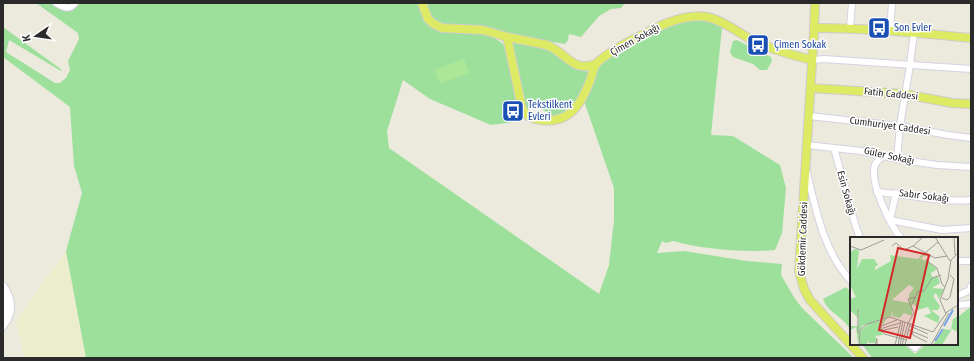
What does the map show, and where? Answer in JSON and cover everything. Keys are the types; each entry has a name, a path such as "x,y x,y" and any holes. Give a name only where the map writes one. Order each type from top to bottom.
{"main road":[{"path":"422,3 428,19 442,28 483,30 507,37 547,45 560,52 571,62 582,67 588,67 596,64"},
{"name":"Gökdemir Caddesi","path":"815,4 800,259 801,280 804,290 810,300 850,344"},
{"name":"Çimen Sokağı","path":"596,64 648,31 686,17 713,19 769,48 812,60"},
{"path":"814,28 850,28 890,32 914,32 971,38"},
{"path":"507,37 520,103 524,112 534,118 550,121 566,117 576,109 584,96 596,64"},
{"name":"Fatih Caddesi","path":"810,88 904,94 952,103 971,104"},
{"name":"Gökdemir Caddesi","path":"851,345 863,358"}],"street":[{"path":"56,3 65,8 69,8 75,3"},
{"path":"850,28 852,3"},
{"path":"890,32 892,3"},
{"path":"897,159 904,94 910,65 914,32"},
{"name":"Çimen Sokağı","path":"812,60 824,59 971,69"},
{"name":"Cumhuriyet Caddesi","path":"809,116 900,126 971,138"},
{"name":"Güler Sokağı","path":"807,145 862,150 897,159 937,165 971,167"},
{"name":"Esin Sokağı","path":"834,148 860,237"},
{"path":"884,156 875,165 874,180 877,192 896,232 900,237"},
{"name":"Gökdemir Caddesi","path":"806,168 816,210 830,252 850,280"},
{"name":"Sabır Sokağı","path":"877,192 948,200 971,200"},
{"path":"890,220 896,193"},
{"path":"890,220 942,230 971,228"},
{"path":"958,261 971,261"},
{"path":"3,285 9,295 12,307 8,320 3,327"},
{"path":"958,296 970,290 971,286"},
{"path":"3,294 6,304 6,310 3,317"},
{"path":"958,305 971,304"}],"shaded area":[{"path":"66,251 86,358 24,358 16,320"}],"green space":[{"path":"36,3 72,3 78,5 79,3 419,3 420,12 428,23 444,32 484,34 493,37 502,43 506,50 518,112 517,117 513,122 491,125 430,99 403,80 387,131 389,148 599,294 609,265 614,220 614,188 584,101 591,82 598,68 608,58 660,29 680,22 701,20 714,23 722,28 711,135 733,136 780,165 786,188 782,233 775,250 724,250 673,241 666,243 662,241 657,253 684,251 747,261 782,264 781,275 795,299 803,309 854,358 86,358 66,251 82,193 74,166 70,107 3,57 3,27 62,70 61,71 9,40 6,52 55,83 60,83 66,78 70,70 68,61 79,39 78,33"},
{"path":"425,3 625,3 621,8 611,9 599,16 581,37 569,34 568,40 565,44 439,23 430,14"},
{"path":"737,40 771,57 772,61 767,70 760,70 753,64 733,57 730,52 733,41"},
{"path":"514,43 547,49 570,66 588,72 587,79 581,93 567,111 552,115 541,109 527,108 524,105 512,45"},
{"path":"464,59 469,73 440,84 435,70"},
{"path":"846,287 850,291 850,329 828,308 823,299"},
{"path":"971,308 971,358 872,358 863,345 905,345 915,354 925,345 958,345 958,317"}],"place":[{"name":"Son Evler","path":"879,28"},
{"name":"Çimen Sokak","path":"758,45"},
{"name":"Tekstilkent Evleri","path":"513,111"}]}
